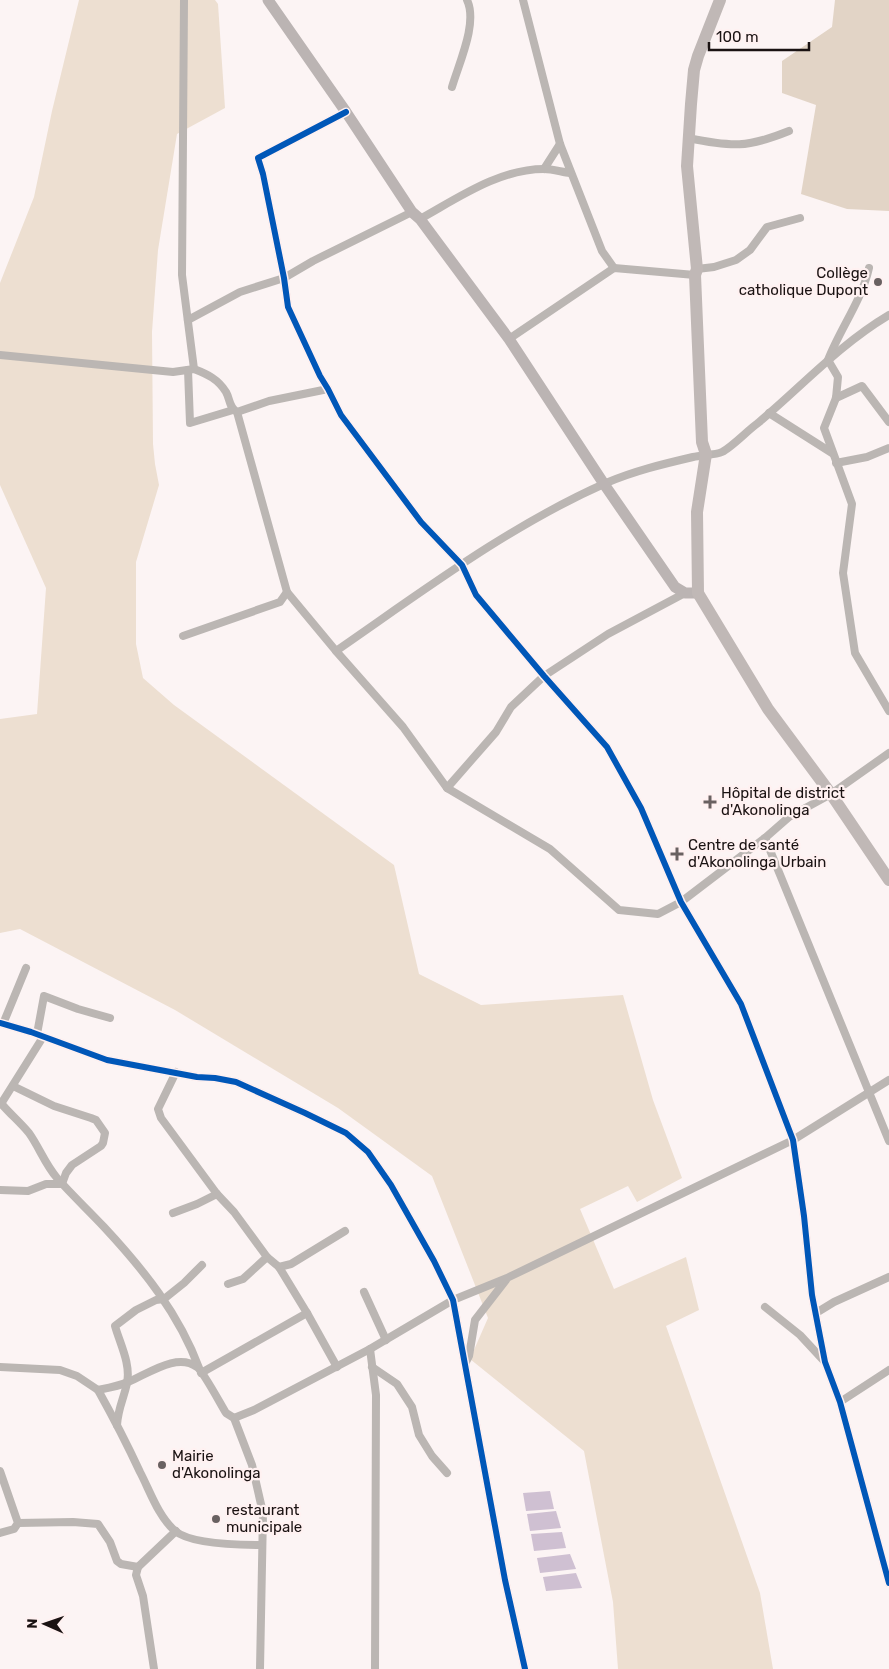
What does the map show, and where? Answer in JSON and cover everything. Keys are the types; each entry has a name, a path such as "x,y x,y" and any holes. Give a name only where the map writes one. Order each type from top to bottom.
{"main road":[{"path":"720,0 694,70 688,138 688,166 696,272 702,442 706,454 697,512 698,593 768,709 887,874"}],"street":[{"path":"184,0 182,275 188,320 191,370 190,423 269,401 328,389"},
{"path":"268,0 416,215 509,339 604,484 675,587 685,593"},
{"path":"452,87 470,30 470,7 467,0"},
{"path":"523,0 560,144 602,250 614,268"},
{"path":"346,112 258,158 284,278 288,307 341,416 421,522 462,565 476,595 606,747 641,808 681,902 741,1004 793,1140 804,1216 812,1295 825,1362 840,1402 889,1583"},
{"path":"688,138 714,144 747,144 762,142 789,131"},
{"path":"544,169 560,144"},
{"path":"188,320 240,292 284,278 313,260 477,187 513,173 544,169 570,173"},
{"path":"509,339 614,268 696,272 736,260 750,250 767,226 800,218"},
{"path":"828,360 837,337 866,283 869,268"},
{"path":"336,651 528,522 627,474 706,454 722,452 770,413 865,329 889,315"},
{"path":"0,355 173,372 191,370 210,375 226,392 235,411 287,592 403,727 447,788 550,849 620,910 658,914 681,902 765,838 789,817 831,794 889,753"},
{"path":"828,360 838,377 836,398 824,428 852,504 843,573 855,653 889,711"},
{"path":"836,398 862,386 889,422"},
{"path":"770,413 832,452"},
{"path":"836,463 867,456 889,448"},
{"path":"183,636 280,602 287,592"},
{"path":"447,788 496,732 511,707 544,676 608,634 685,593 698,593"},
{"path":"765,838 889,1141"},
{"path":"26,968 2,1023 107,1060 197,1077 236,1082 322,1121 346,1134 368,1152 391,1185 434,1261 453,1300 505,1580 525,1669"},
{"path":"110,1018 78,1009 44,996 40,1036 13,1086 0,1103 29,1133 46,1163 62,1184 148,1277 190,1342 200,1371 226,1413 234,1418 252,1465 260,1496 263,1524 261,1546 260,1669"},
{"path":"176,1072 159,1107 160,1118 267,1257 279,1267 337,1367"},
{"path":"234,1418 254,1410 337,1367 453,1300 507,1278 793,1140 889,1080"},
{"path":"13,1086 54,1106 96,1120 105,1133 101,1146 72,1165 66,1173 62,1184"},
{"path":"0,1190 28,1191 46,1184 62,1184"},
{"path":"173,1213 218,1194"},
{"path":"279,1267 291,1264 345,1231"},
{"path":"228,1284 244,1279 267,1257"},
{"path":"117,1425 119,1407 127,1383 128,1367 114,1326 136,1310 156,1300 164,1299 202,1265"},
{"path":"816,1313 834,1302 889,1277"},
{"path":"465,1364 469,1356 475,1320 507,1278"},
{"path":"364,1292 386,1340"},
{"path":"765,1307 800,1335 825,1362"},
{"path":"200,1371 307,1313"},
{"path":"370,1349 376,1404 375,1669"},
{"path":"98,1390 127,1383 172,1363 188,1362 200,1371"},
{"path":"0,1367 60,1370 77,1376 98,1390 161,1513 176,1531 188,1537 201,1540 261,1546"},
{"path":"372,1367 398,1384 412,1407 419,1435 432,1456 447,1473"},
{"path":"840,1402 887,1372 889,1382"},
{"path":"0,1471 18,1523"},
{"path":"18,1523 72,1522 98,1524 110,1542 116,1561 121,1564 138,1567"},
{"path":"0,1533 14,1529 18,1523"},
{"path":"154,1669 143,1596 136,1575 138,1567 176,1531"}],"shaded area":[{"path":"79,0 215,0 218,4 225,108 177,134 158,250 152,332 153,444 159,485 136,562 136,644 143,678 174,705 394,865 419,974 481,1005 623,995 653,1100 682,1178 637,1202 628,1186 580,1209 614,1289 686,1257 699,1310 666,1326 760,1593 773,1669 618,1669 613,1602 584,1451 470,1359 488,1318 432,1176 338,1108 175,1010 20,929 0,933 0,719 37,714 46,588 0,485 0,283 34,197 52,111"},
{"path":"835,0 889,0 889,211 847,209 801,194 816,105 782,93 782,61 832,27"},
{"path":"550,1491 554,1509 526,1511 523,1493"},
{"path":"556,1511 561,1528 530,1531 527,1514"},
{"path":"562,1532 566,1548 534,1551 531,1534"},
{"path":"570,1554 576,1569 540,1573 537,1558"},
{"path":"576,1573 582,1588 546,1591 543,1577"}],"cycle path":[{"path":"346,112 258,158 284,278 288,307 320,376 341,415 421,522 462,565 476,595 607,747 641,808 681,902 741,1004 793,1140 804,1216 812,1295 825,1362 840,1402 889,1583"},
{"path":"0,1023 31,1032 107,1060 197,1077 236,1082 346,1133 368,1152 391,1185 434,1261 453,1300 505,1580 525,1669"}],"place":[{"name":"Collège catholique Dupont","path":"878,282"},
{"name":"Hôpital de district d'Akonolinga","path":"710,802"},
{"name":"Centre de santé d'Akonolinga Urbain","path":"677,854"},
{"name":"Mairie d'Akonolinga","path":"162,1465"},
{"name":"restaurant municipale","path":"216,1519"}]}
